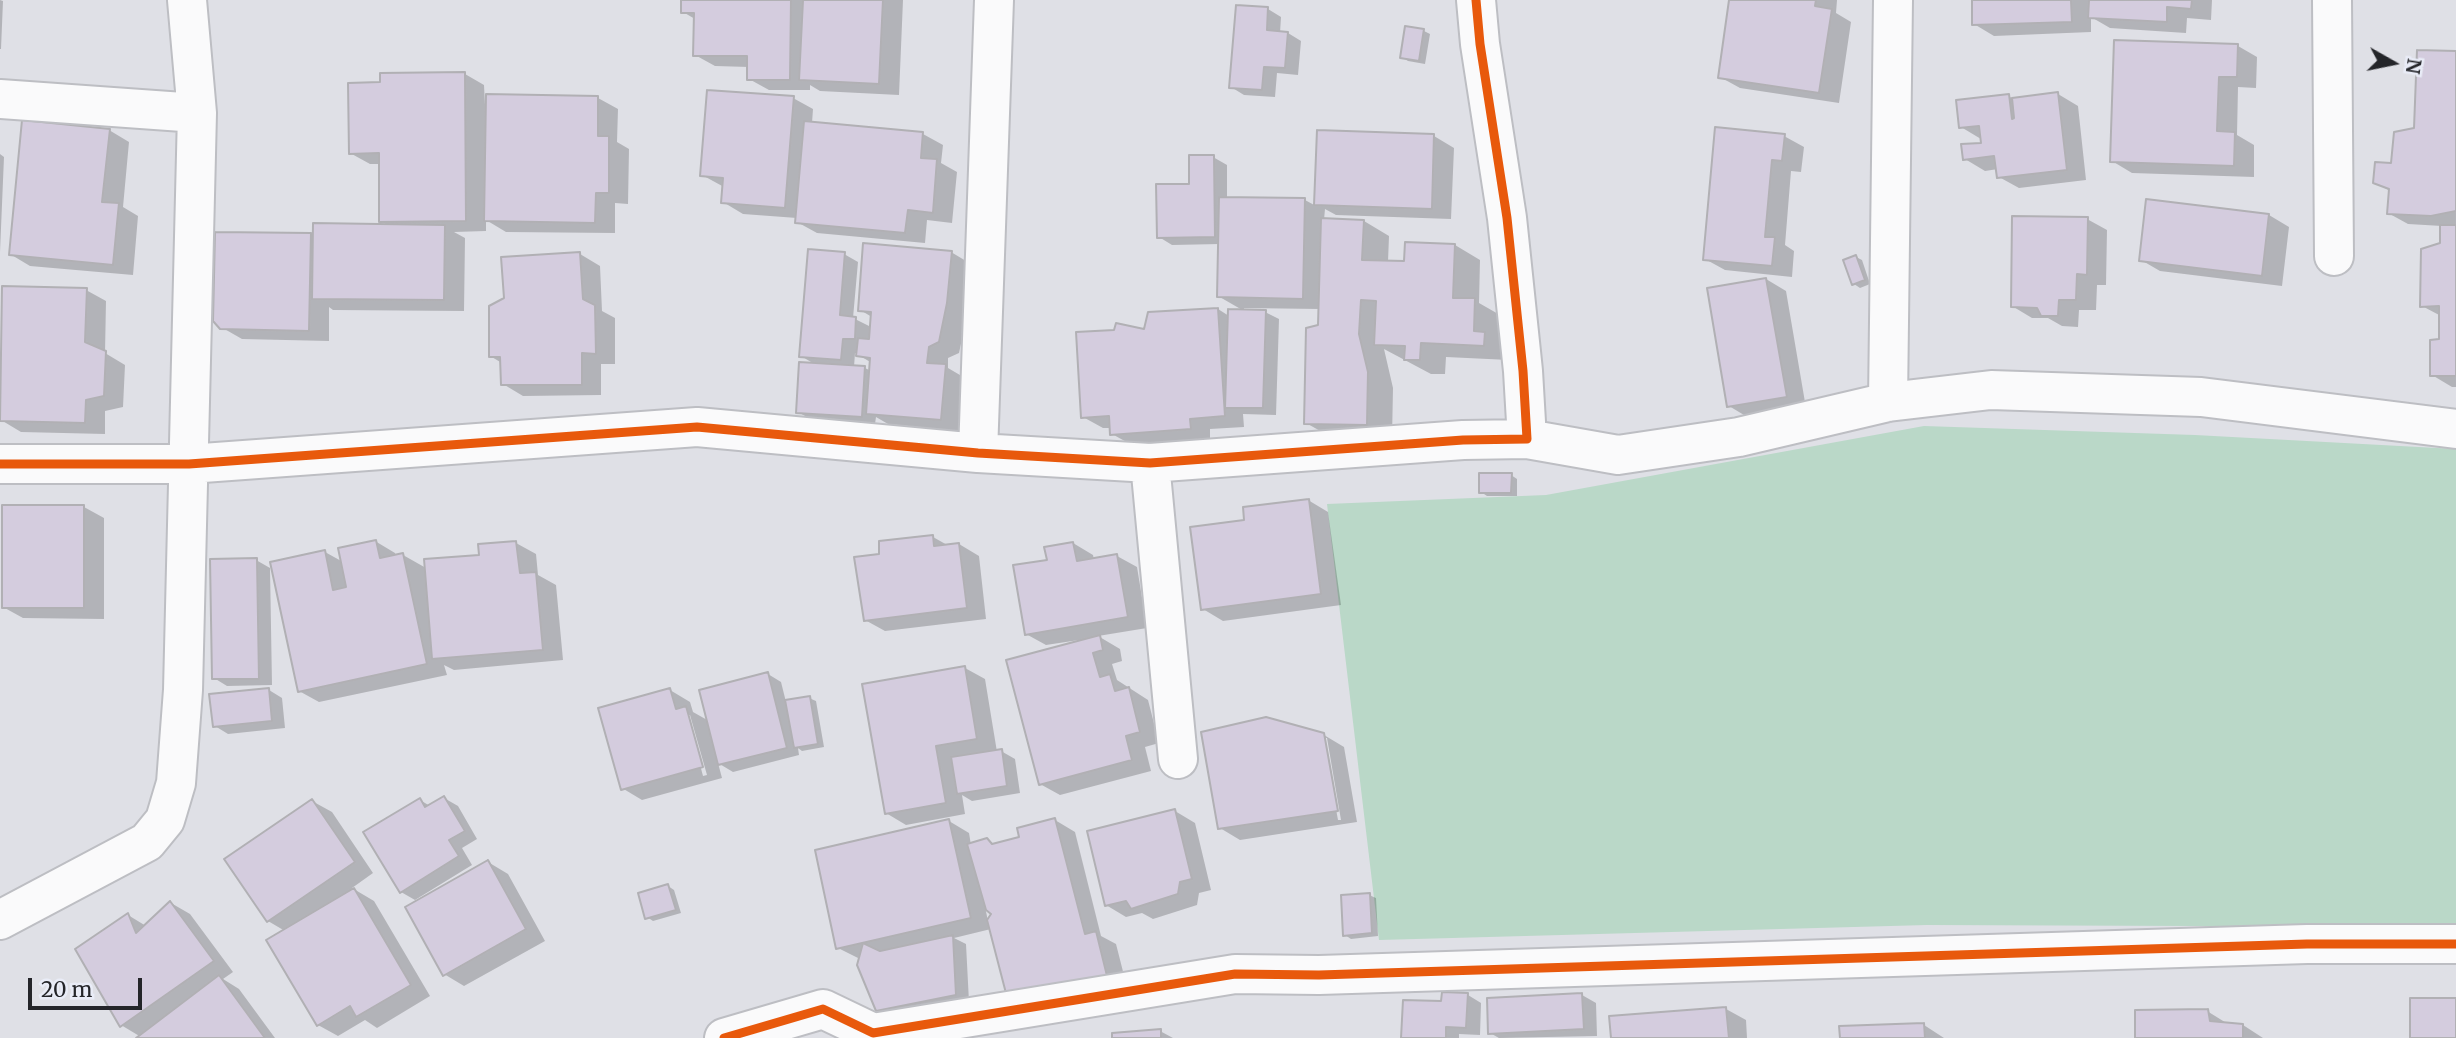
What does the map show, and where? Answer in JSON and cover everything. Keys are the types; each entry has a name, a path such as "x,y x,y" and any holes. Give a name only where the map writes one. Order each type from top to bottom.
{"street":[{"path":"0,920 146,842 165,820 176,783 183,690 197,113 187,0"},
{"path":"978,453 994,0"},
{"path":"1476,0 1480,44 1507,218 1523,371 1527,439"},
{"path":"1888,402 1894,0"},
{"path":"2332,0 2334,257"},
{"path":"0,99 197,113"},
{"path":"0,464 188,464 697,427 978,453 1150,463 1463,440 1527,439 1618,455 1739,437 1888,402 1991,390 2201,397 2456,429"},
{"path":"1150,463 1178,758"},
{"path":"724,1038 823,1009 873,1033 1039,1023 1235,974 1332,975 2307,944 2456,944"}],"green space":[{"path":"1924,426 2195,435 2456,449 2456,927 1927,925 1379,940 1327,504 1546,495"}],"building":[{"path":"681,0 791,0 790,80 747,80 747,56 693,56 694,13 681,13"},
{"path":"803,0 883,0 879,84 799,80"},
{"path":"1729,0 1816,0 1815,6 1832,9 1819,93 1718,78"},
{"path":"1972,0 2071,0 2072,22 1972,25"},
{"path":"2089,0 2192,0 2191,9 2167,7 2167,22 2088,18"},
{"path":"1236,5 1268,7 1267,30 1288,32 1285,68 1264,67 1262,90 1229,88"},
{"path":"1405,26 1424,29 1419,61 1400,58"},
{"path":"2114,40 2238,44 2237,77 2219,77 2217,131 2235,132 2234,166 2110,162"},
{"path":"2417,50 2456,51 2456,211 2431,216 2387,214 2389,189 2373,183 2375,162 2391,163 2394,132 2414,128"},
{"path":"465,72 466,221 379,222 379,153 349,154 348,83 380,82 380,73"},
{"path":"707,90 794,96 785,208 721,203 723,178 700,176"},
{"path":"2058,92 2067,170 1997,178 1994,156 1963,160 1961,144 1981,143 1979,126 1959,128 1956,100 2009,94 2012,119 2012,98"},
{"path":"486,94 598,96 598,136 609,136 609,193 596,193 595,223 484,221"},
{"path":"22,120 110,129 102,202 119,203 113,265 9,255"},
{"path":"804,121 923,132 921,158 937,159 933,213 908,210 905,233 795,223"},
{"path":"1715,127 1785,134 1782,161 1772,160 1765,237 1775,237 1772,266 1703,260"},
{"path":"1317,130 1434,134 1432,209 1314,205"},
{"path":"1189,155 1214,155 1215,237 1157,238 1156,184 1189,184"},
{"path":"1219,197 1305,198 1303,299 1217,297"},
{"path":"2146,199 2269,214 2262,276 2139,261"},
{"path":"2012,216 2088,217 2087,275 2077,274 2076,300 2059,300 2058,316 2041,316 2037,308 2011,307"},
{"path":"1321,218 1364,220 1362,260 1404,261 1405,242 1455,244 1453,298 1475,298 1474,331 1485,332 1484,346 1421,343 1420,360 1404,360 1405,346 1374,345 1376,301 1361,300 1359,334 1368,372 1367,425 1304,424 1306,328 1318,325"},
{"path":"313,223 445,225 444,300 312,299"},
{"path":"2440,225 2456,225 2456,376 2430,376 2430,340 2439,339 2439,306 2420,307 2421,249 2440,243"},
{"path":"215,232 311,233 309,331 220,329 213,321"},
{"path":"863,243 952,251 947,303 939,342 929,347 927,363 946,364 941,420 866,414 870,358 856,356 858,338 869,339 871,312 858,311"},
{"path":"808,249 845,252 840,315 856,317 855,339 843,339 841,360 799,357"},
{"path":"580,252 583,299 595,305 596,354 582,353 582,385 501,385 500,357 489,357 489,306 504,298 501,257"},
{"path":"1856,255 1865,280 1852,285 1843,260"},
{"path":"1766,278 1787,397 1727,407 1707,288"},
{"path":"2,286 87,288 85,342 106,351 104,396 86,400 85,423 0,421"},
{"path":"1218,308 1225,416 1190,419 1191,429 1110,435 1109,416 1081,418 1076,332 1114,330 1116,323 1144,329 1148,312"},
{"path":"1228,309 1266,310 1263,408 1225,408"},
{"path":"799,362 865,366 862,417 796,413"},
{"path":"1479,473 1512,473 1511,493 1479,493"},
{"path":"1309,499 1321,594 1201,610 1190,527 1244,520 1243,507"},
{"path":"2,505 84,505 84,608 2,608"},
{"path":"933,535 934,546 959,543 967,608 864,621 854,557 879,554 879,541"},
{"path":"376,540 380,558 403,553 427,664 298,692 270,562 325,550 333,590 346,587 338,548"},
{"path":"516,541 520,573 536,572 543,650 432,659 424,559 479,555 478,544"},
{"path":"1073,542 1077,561 1117,554 1128,617 1025,635 1013,565 1047,560 1044,547"},
{"path":"257,558 259,679 212,679 210,559"},
{"path":"1100,635 1103,650 1093,653 1100,677 1110,674 1115,691 1129,687 1140,732 1126,736 1132,760 1039,785 1006,660"},
{"path":"965,666 977,739 936,746 946,803 885,814 862,684"},
{"path":"768,672 787,748 718,765 699,690"},
{"path":"269,688 272,721 213,727 209,694"},
{"path":"670,688 676,709 686,706 703,767 621,790 598,708"},
{"path":"810,696 818,744 794,748 785,700"},
{"path":"1266,717 1324,733 1338,811 1218,829 1201,732"},
{"path":"1002,749 1007,786 957,794 951,757"},
{"path":"444,796 465,831 449,840 459,856 400,893 363,832 420,798 425,807"},
{"path":"312,799 355,862 267,922 224,859"},
{"path":"1175,809 1192,879 1180,882 1178,894 1131,909 1126,901 1105,906 1087,831"},
{"path":"1055,818 1085,934 1096,931 1110,988 1008,1001 987,920 991,914 986,910 967,844 987,838 992,844 1019,837 1017,828"},
{"path":"949,819 971,918 836,949 815,850"},
{"path":"488,860 526,929 443,976 405,907"},
{"path":"668,884 676,910 645,919 638,893"},
{"path":"354,888 411,985 356,1017 350,1006 317,1026 266,940"},
{"path":"1370,893 1372,933 1343,936 1341,895"},
{"path":"170,901 214,961 120,1027 75,949 128,913 136,933"},
{"path":"953,935 956,995 876,1011 857,965 863,943 880,951"},
{"path":"219,975 265,1038 136,1038"},
{"path":"1442,992 1468,993 1466,1028 1446,1027 1446,1038 1401,1038 1403,1000 1441,1001"},
{"path":"1582,993 1584,1029 1488,1034 1487,998"},
{"path":"2410,998 2456,998 2456,1038 2410,1038"},
{"path":"1726,1007 1729,1038 1611,1038 1609,1016"},
{"path":"2208,1009 2210,1021 2243,1024 2243,1038 2135,1038 2135,1010"},
{"path":"1924,1023 1925,1038 1840,1038 1839,1026"},
{"path":"1161,1029 1161,1038 1112,1038 1112,1033"}],"cycle path":[{"path":"0,464 189,464 697,427 978,453 1150,463 1463,440 1527,439 1523,371 1507,218 1480,44 1476,0"},
{"path":"724,1038 823,1009 873,1033 1235,974 1319,975 2307,944 2456,944"}]}
